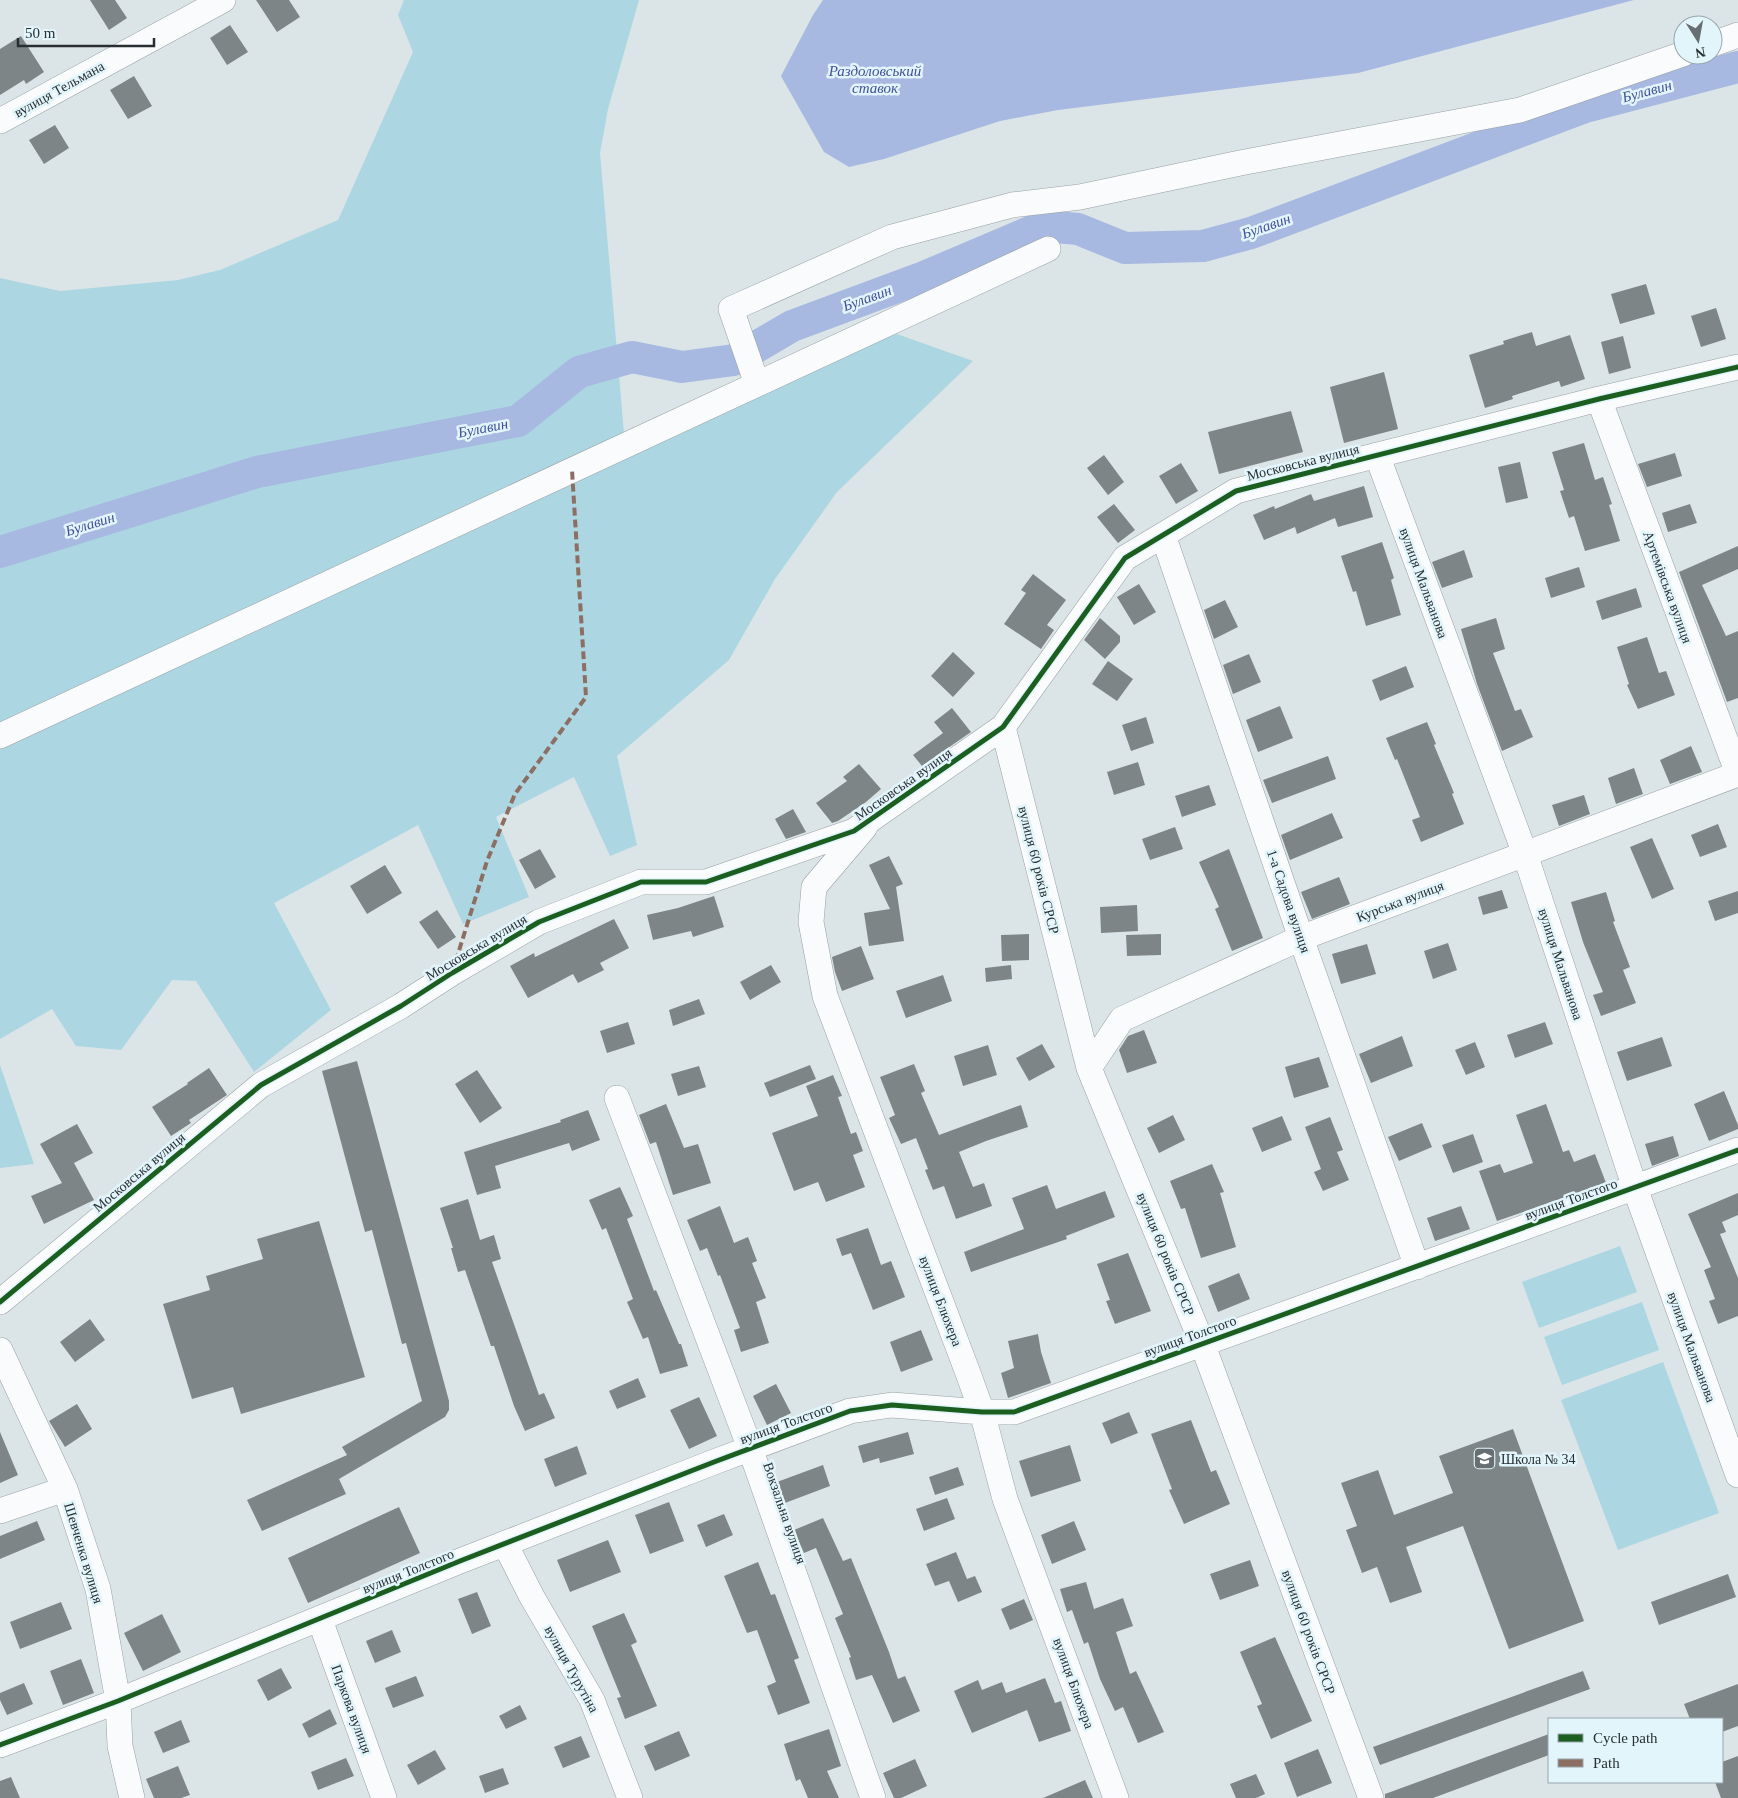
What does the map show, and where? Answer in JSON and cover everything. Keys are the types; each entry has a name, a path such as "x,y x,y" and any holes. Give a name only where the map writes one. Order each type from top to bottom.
{"street":[{"name":"вулиця Тельмана","path":"0,121 223,0"},
{"path":"1723,40 1738,35"},
{"path":"755,377 731,309 892,237 1012,205 1080,197 1240,163 1520,110 1673,57"},
{"path":"0,736 755,377 1048,249"},
{"name":"Московська вулиця","path":"0,1302 261,1085 401,1006 452,973 539,922 642,882 706,882 854,831 1003,727 1125,558 1236,490 1599,399 1738,367"},
{"name":"Артемівська вулиця","path":"1599,399 1738,774"},
{"name":"вулиця Мальванова","path":"1377,455 1524,854 1635,1188 1738,1475"},
{"name":"1-а Садова вулиця","path":"1163,535 1301,938 1417,1267"},
{"name":"вулиця 60 років СРСР","path":"1003,727 1089,1068 1202,1343 1366,1797"},
{"name":"Курська вулиця","path":"1089,1068 1122,1019 1301,938 1738,774"},
{"name":"вулиця Блюхера","path":"873,818 814,887 811,922 825,996 982,1412 1005,1499 1116,1798"},
{"name":"Вокзальна вулиця","path":"617,1098 750,1448 873,1798"},
{"name":"вулиця Толстого","path":"0,1745 320,1620 505,1544 850,1411 892,1405 982,1412 1014,1412 1738,1150"},
{"name":"Шевченка вулиця","path":"0,1350 65,1489 98,1589 118,1700 120,1746 132,1798"},
{"path":"0,1511 65,1489"},
{"name":"вулиця Турутіна","path":"505,1544 532,1598 592,1700 630,1798"},
{"name":"Паркова вулиця","path":"320,1620 384,1798"}],"shaded area":[{"path":"404,0 639,0 608,109 600,153 626,457 894,333 973,361 837,492 775,579 729,660 617,756 637,845 610,856 574,777 496,817 529,897 463,924 418,825 274,903 331,1010 254,1072 196,981 172,980 121,1050 76,1046 52,1009 0,1039 0,278 60,291 178,280 220,270 338,220 413,52 398,15"},
{"path":"0,1065 34,1164 0,1168"},
{"path":"1620,1246 1637,1292 1539,1328 1522,1282"},
{"path":"1642,1302 1659,1350 1562,1385 1544,1337"},
{"path":"1663,1362 1719,1513 1618,1550 1561,1400"}],"water":[{"name":"Раздоловський ставок","path":"823,0 1634,0 1358,73 1058,110 1000,121 884,159 849,167 824,152 781,76"}],"building":[{"path":"90,0 115,0 127,18 109,30"},
{"path":"256,0 289,0 300,17 277,32"},
{"path":"230,25 248,52 227,65 210,38"},
{"path":"21,36 44,72 26,84 24,80 0,95 0,49"},
{"path":"134,76 152,106 128,119 110,90"},
{"path":"55,125 69,148 44,164 29,140"},
{"path":"1646,284 1655,314 1620,324 1611,294"},
{"path":"1716,308 1726,339 1701,347 1691,316"},
{"path":"1532,332 1536,346 1570,335 1585,379 1561,387 1559,381 1512,396 1513,399 1485,408 1469,355 1504,344 1503,341"},
{"path":"1623,336 1631,368 1609,374 1601,342"},
{"path":"1384,372 1398,429 1344,443 1330,387"},
{"path":"1291,411 1303,452 1219,474 1208,432"},
{"path":"1584,443 1595,480 1603,477 1612,504 1609,505 1620,541 1585,551 1574,516 1569,518 1560,491 1564,490 1552,452"},
{"path":"1675,453 1682,476 1647,487 1638,464"},
{"path":"1104,455 1124,482 1108,495 1087,468"},
{"path":"1520,462 1528,498 1506,503 1498,467"},
{"path":"1181,463 1198,491 1176,504 1159,476"},
{"path":"1364,486 1373,517 1338,527 1335,518 1297,534 1295,527 1264,540 1253,515 1274,506 1275,509 1311,494 1314,501"},
{"path":"1114,504 1135,530 1118,543 1097,517"},
{"path":"1690,504 1697,523 1668,532 1662,513"},
{"path":"1382,542 1394,578 1391,580 1401,615 1366,626 1356,591 1353,592 1341,556"},
{"path":"1738,546 1738,569 1702,585 1726,636 1738,631 1738,698 1727,702 1679,572"},
{"path":"1464,550 1473,577 1442,588 1432,562"},
{"path":"1579,567 1585,587 1551,598 1545,578"},
{"path":"1033,574 1066,600 1047,625 1054,630 1041,649 1004,624 1026,593 1021,590"},
{"path":"1139,584 1156,612 1134,625 1117,597"},
{"path":"1636,588 1642,607 1602,620 1596,601"},
{"path":"1225,600 1238,627 1214,639 1204,610"},
{"path":"1100,618 1120,636 1120,642 1105,659 1084,640"},
{"path":"1496,618 1505,649 1493,653 1515,711 1521,709 1533,737 1502,751 1477,684 1461,629"},
{"path":"1647,637 1659,673 1666,671 1675,695 1638,709 1627,685 1629,684 1617,647"},
{"path":"953,652 975,673 953,697 931,676"},
{"path":"1249,654 1261,682 1233,694 1223,665"},
{"path":"1108,661 1133,679 1117,701 1092,684"},
{"path":"1406,666 1414,687 1380,701 1372,680"},
{"path":"1280,706 1293,738 1258,752 1246,720"},
{"path":"952,708 971,732 922,766 913,755 943,733 934,722"},
{"path":"1146,717 1154,743 1131,751 1122,725"},
{"path":"1427,722 1464,824 1421,842 1412,820 1420,817 1397,759 1395,760 1386,738"},
{"path":"1691,746 1702,772 1670,784 1660,760"},
{"path":"1328,756 1336,779 1272,803 1263,780"},
{"path":"1138,762 1145,785 1114,795 1107,772"},
{"path":"859,764 881,789 866,802 832,823 816,803 847,781 843,777"},
{"path":"1634,768 1643,794 1616,804 1608,778"},
{"path":"1209,785 1216,805 1182,817 1175,796"},
{"path":"1584,795 1590,814 1559,826 1552,805"},
{"path":"793,809 806,832 786,839 775,819"},
{"path":"1332,813 1343,838 1290,860 1281,835"},
{"path":"1718,824 1727,847 1700,857 1691,835"},
{"path":"1175,827 1183,849 1150,860 1142,839"},
{"path":"1652,838 1674,889 1652,899 1630,847"},
{"path":"540,849 556,877 535,889 519,860"},
{"path":"1229,849 1263,938 1232,951 1215,909 1219,907 1199,862"},
{"path":"889,856 903,884 896,887 904,941 869,946 864,913 890,909 869,865"},
{"path":"385,865 402,893 367,914 350,886"},
{"path":"1339,877 1350,904 1312,919 1301,892"},
{"path":"1502,890 1508,908 1483,915 1478,897"},
{"path":"1738,891 1738,913 1715,921 1708,901"},
{"path":"1606,892 1615,921 1613,922 1630,967 1623,970 1636,1003 1601,1016 1593,995 1603,992 1583,942 1571,902"},
{"path":"714,896 724,927 693,937 691,931 653,940 647,915 678,908"},
{"path":"1137,905 1138,931 1101,933 1100,907"},
{"path":"437,910 456,937 438,949 419,922"},
{"path":"614,919 629,948 600,963 604,970 578,983 573,974 528,998 510,966 534,953 535,957"},
{"path":"1029,934 1029,960 1002,961 1001,935"},
{"path":"1161,934 1161,955 1127,956 1126,935"},
{"path":"1448,943 1457,970 1433,979 1424,951"},
{"path":"1367,944 1376,974 1341,984 1332,954"},
{"path":"861,946 874,979 842,991 832,957"},
{"path":"771,965 781,982 750,1000 740,982"},
{"path":"1011,965 1012,979 986,982 985,968"},
{"path":"943,975 952,1001 906,1018 896,991"},
{"path":"699,999 705,1014 673,1026 669,1010"},
{"path":"628,1022 635,1044 607,1053 600,1031"},
{"path":"1545,1022 1553,1044 1515,1058 1507,1035"},
{"path":"1144,1030 1157,1063 1127,1073 1119,1050 1128,1036"},
{"path":"1402,1036 1413,1066 1371,1083 1359,1054"},
{"path":"1662,1037 1672,1066 1627,1081 1617,1052"},
{"path":"1475,1042 1485,1067 1466,1075 1455,1050"},
{"path":"1042,1044 1055,1067 1029,1081 1016,1058"},
{"path":"988,1045 997,1075 963,1086 954,1056"},
{"path":"1319,1057 1329,1087 1294,1098 1285,1067"},
{"path":"357,1061 449,1401 449,1410 445,1417 339,1479 346,1494 262,1531 247,1500 347,1455 342,1447 422,1401 406,1343 402,1344 372,1230 365,1232 322,1071"},
{"path":"914,1064 925,1091 921,1093 939,1135 1021,1105 1028,1127 959,1152 973,1187 984,1183 992,1206 956,1219 944,1186 933,1190 925,1170 928,1169 916,1138 901,1144 889,1118 895,1115 880,1077"},
{"path":"810,1065 816,1079 770,1097 764,1083"},
{"path":"699,1066 706,1087 678,1096 671,1074"},
{"path":"209,1068 227,1095 189,1120 191,1123 171,1136 152,1107"},
{"path":"477,1070 502,1108 480,1123 455,1084"},
{"path":"833,1075 842,1096 838,1097 851,1134 856,1132 863,1151 853,1155 865,1187 826,1202 818,1182 794,1191 772,1133 818,1116 806,1086"},
{"path":"1724,1091 1738,1129 1709,1141 1694,1104"},
{"path":"666,1104 684,1148 698,1144 711,1183 673,1195 656,1142 650,1144 639,1115"},
{"path":"1546,1104 1563,1152 1569,1150 1574,1162 1595,1154 1606,1183 1497,1221 1479,1171 1500,1164 1504,1173 1533,1163 1516,1115"},
{"path":"588,1110 600,1140 572,1151 569,1143 495,1166 501,1188 477,1195 464,1152 561,1122 560,1120"},
{"path":"1173,1115 1185,1140 1159,1153 1147,1128"},
{"path":"1282,1116 1292,1140 1262,1152 1252,1128"},
{"path":"1330,1117 1343,1150 1337,1152 1349,1180 1323,1191 1314,1172 1321,1169 1305,1127"},
{"path":"1422,1123 1432,1147 1399,1161 1388,1137"},
{"path":"77,1124 93,1153 74,1163 94,1200 44,1224 31,1196 62,1183 40,1144"},
{"path":"1473,1134 1483,1162 1453,1173 1442,1145"},
{"path":"1673,1136 1679,1156 1652,1166 1645,1144"},
{"path":"1212,1164 1224,1192 1220,1193 1236,1247 1201,1258 1185,1208 1181,1209 1170,1181"},
{"path":"1047,1185 1056,1209 1105,1191 1115,1217 1066,1236 1067,1239 971,1272 964,1252 1024,1229 1012,1198"},
{"path":"620,1187 633,1216 627,1219 654,1291 656,1290 679,1344 681,1344 688,1366 660,1374 648,1337 643,1339 627,1302 633,1299 606,1228 602,1230 589,1200"},
{"path":"1738,1193 1738,1215 1722,1222 1726,1232 1720,1234 1738,1278 1738,1316 1718,1324 1709,1301 1715,1299 1704,1270 1711,1267 1688,1214"},
{"path":"468,1199 480,1240 494,1235 501,1259 492,1262 539,1395 544,1393 555,1418 525,1431 514,1406 494,1346 491,1346 465,1270 458,1272 451,1248 453,1248 440,1208"},
{"path":"720,1206 734,1243 748,1237 757,1261 752,1263 766,1298 756,1302 769,1343 741,1352 734,1330 740,1328 720,1275 718,1276 707,1248 700,1251 687,1220"},
{"path":"1461,1206 1470,1229 1435,1241 1427,1218"},
{"path":"319,1221 365,1377 241,1414 233,1387 192,1399 163,1304 210,1290 206,1276 263,1259 257,1239"},
{"path":"868,1228 881,1265 891,1261 905,1297 873,1310 851,1253 842,1256 836,1239"},
{"path":"1128,1253 1151,1311 1115,1324 1106,1301 1110,1300 1097,1264"},
{"path":"1239,1273 1250,1299 1218,1312 1208,1286"},
{"path":"90,1319 105,1340 75,1362 60,1342"},
{"path":"921,1330 933,1360 901,1372 890,1342"},
{"path":"1038,1334 1041,1352 1051,1383 1008,1398 1001,1373 1014,1368 1008,1341"},
{"path":"638,1378 646,1397 617,1409 609,1391"},
{"path":"776,1384 791,1413 767,1425 753,1396"},
{"path":"699,1397 717,1436 689,1449 670,1410"},
{"path":"77,1404 92,1429 65,1447 49,1421"},
{"path":"1129,1412 1138,1433 1111,1444 1102,1423"},
{"path":"1191,1420 1211,1472 1216,1470 1230,1504 1184,1524 1169,1490 1172,1489 1151,1434"},
{"path":"1513,1429 1584,1621 1509,1649 1463,1526 1406,1547 1422,1592 1390,1603 1377,1567 1362,1573 1346,1530 1357,1526 1341,1483 1378,1470 1394,1515 1453,1493 1439,1456"},
{"path":"0,1432 18,1475 0,1483"},
{"path":"908,1432 914,1454 880,1463 879,1458 863,1463 858,1446"},
{"path":"1070,1445 1081,1481 1031,1497 1019,1461"},
{"path":"577,1446 587,1474 555,1487 544,1459"},
{"path":"823,1465 830,1486 785,1503 777,1482"},
{"path":"958,1467 964,1485 935,1495 929,1477"},
{"path":"947,1498 955,1519 924,1531 916,1509"},
{"path":"669,1502 684,1541 650,1554 635,1515"},
{"path":"399,1507 420,1553 308,1603 288,1558"},
{"path":"724,1514 733,1535 706,1547 697,1525"},
{"path":"823,1518 843,1561 851,1558 898,1679 905,1676 920,1711 893,1723 872,1675 856,1680 849,1658 851,1657 835,1618 843,1614 816,1548 804,1553 794,1530"},
{"path":"37,1521 45,1540 0,1559 0,1536"},
{"path":"1074,1521 1086,1550 1052,1564 1041,1535"},
{"path":"608,1540 621,1572 570,1592 557,1560"},
{"path":"956,1552 967,1579 975,1576 982,1592 958,1602 949,1581 935,1586 926,1564"},
{"path":"1250,1560 1259,1586 1220,1600 1210,1574"},
{"path":"758,1562 771,1595 775,1594 799,1658 794,1660 810,1703 778,1715 767,1686 776,1682 757,1630 747,1633 724,1576"},
{"path":"1728,1574 1736,1597 1659,1625 1651,1602"},
{"path":"1086,1582 1094,1609 1123,1598 1133,1626 1116,1632 1130,1674 1136,1671 1164,1732 1138,1743 1123,1707 1115,1711 1100,1679 1088,1642 1084,1644 1072,1610 1067,1612 1060,1589"},
{"path":"477,1592 491,1626 472,1634 458,1599"},
{"path":"1024,1599 1033,1620 1010,1630 1001,1609"},
{"path":"61,1602 72,1629 20,1649 10,1622"},
{"path":"624,1613 637,1642 631,1645 657,1706 625,1719 617,1698 621,1697 592,1626"},
{"path":"162,1614 181,1652 143,1671 124,1633"},
{"path":"392,1630 401,1652 375,1663 366,1641"},
{"path":"1275,1637 1312,1721 1271,1739 1257,1706 1262,1704 1240,1652"},
{"path":"81,1659 94,1693 63,1705 50,1671"},
{"path":"281,1668 292,1688 268,1701 257,1680"},
{"path":"1583,1671 1590,1689 1380,1765 1373,1747"},
{"path":"416,1676 424,1696 393,1708 385,1688"},
{"path":"1045,1678 1055,1703 1061,1701 1071,1731 1039,1742 1027,1710 972,1733 954,1691 978,1680 982,1690 1002,1682 1006,1693"},
{"path":"24,1683 33,1704 7,1715 0,1700 0,1693"},
{"path":"1738,1684 1738,1726 1723,1732 1723,1718 1690,1718 1684,1704"},
{"path":"520,1705 527,1719 506,1729 499,1716"},
{"path":"330,1709 337,1724 309,1738 302,1724"},
{"path":"181,1720 190,1742 163,1753 154,1732"},
{"path":"829,1729 841,1766 827,1771 839,1798 808,1798 800,1779 796,1781 784,1744"},
{"path":"679,1731 690,1756 655,1771 644,1746"},
{"path":"1548,1734 1548,1755 1433,1798 1385,1798 1385,1794"},
{"path":"581,1736 590,1757 563,1768 554,1747"},
{"path":"1318,1749 1332,1783 1297,1797 1284,1763"},
{"path":"435,1750 446,1769 418,1785 407,1765"},
{"path":"1738,1756 1738,1798 1721,1798 1715,1783 1723,1783 1723,1762"},
{"path":"346,1758 354,1776 318,1790 311,1772"},
{"path":"915,1759 927,1786 901,1798 894,1798 883,1773"},
{"path":"178,1766 190,1795 181,1798 154,1798 146,1779"},
{"path":"503,1768 509,1784 485,1793 479,1776"},
{"path":"1256,1774 1265,1794 1256,1798 1236,1798 1230,1784"},
{"path":"11,1777 20,1798 0,1798 0,1781"},
{"path":"1085,1780 1093,1798 1043,1798"}],"waterway":[{"name":"Булавин","path":"0,552 257,472 518,421 579,372 632,357 682,367 734,360 792,326 924,277 1044,226 1078,229 1125,248 1203,246 1251,233 1585,107 1738,67"}],"marked path":[{"path":"452,973 487,861 515,794 586,697 572,470"}],"cycle path":[{"path":"0,1302 261,1085 401,1006 452,973 539,922 641,882 706,882 854,831 1003,727 1125,558 1236,491 1599,399 1738,367"},
{"path":"0,1745 118,1701 460,1561 850,1411 892,1405 982,1412 1014,1412 1738,1150"}],"place":[{"name":"Школа № 34","path":"1485,1459"}]}
